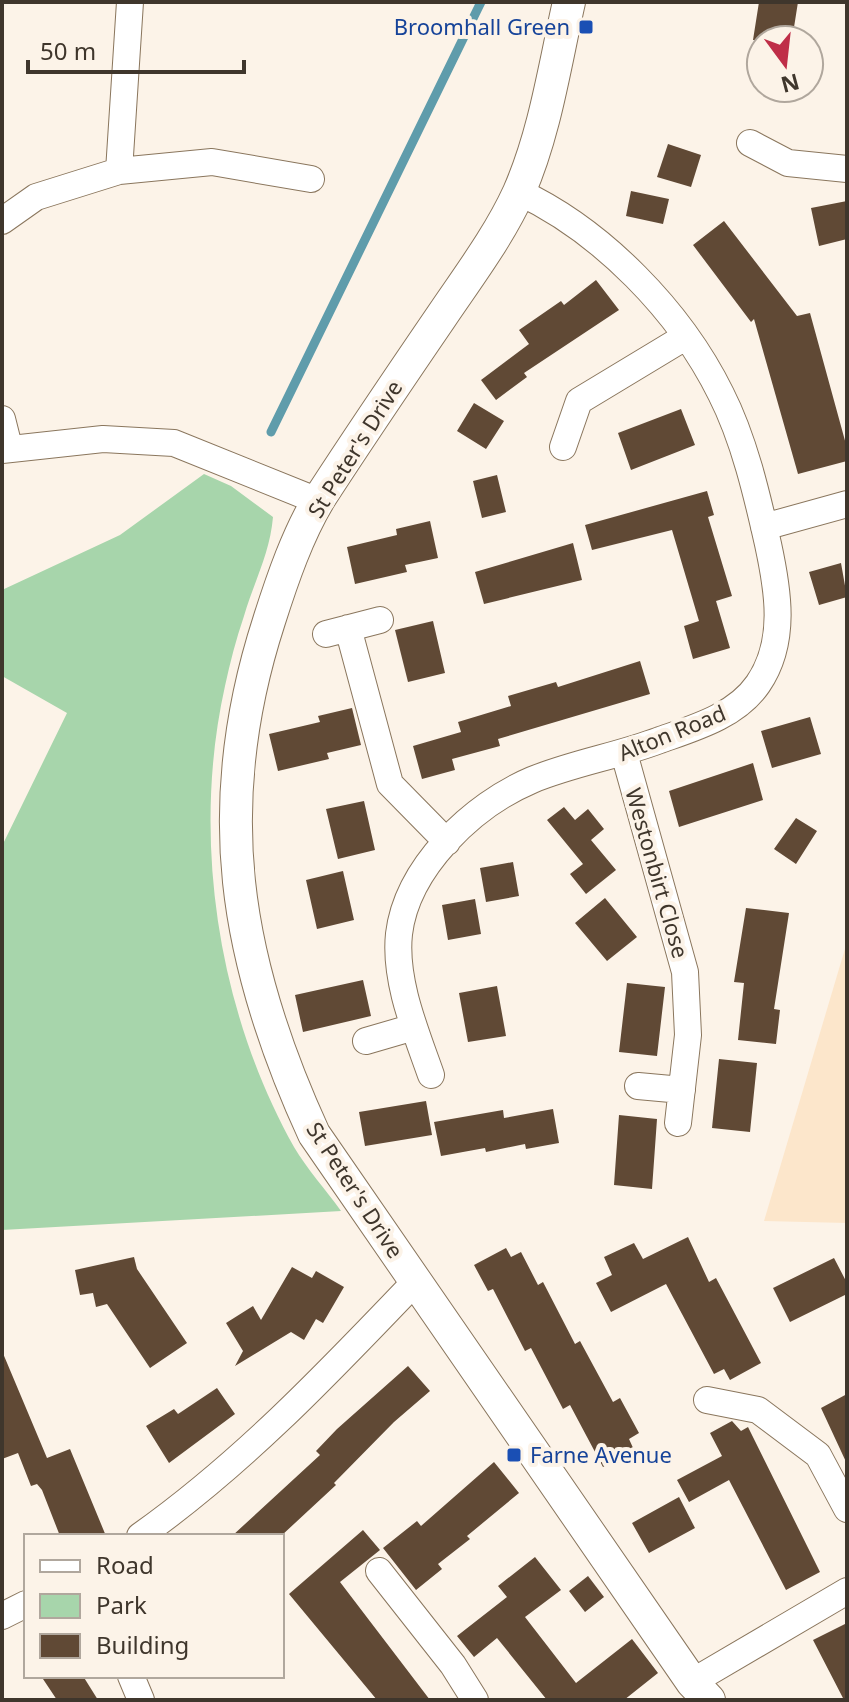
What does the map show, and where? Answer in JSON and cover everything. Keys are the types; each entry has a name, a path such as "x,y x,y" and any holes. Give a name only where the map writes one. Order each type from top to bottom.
{"street":[{"path":"119,171 130,2"},
{"name":"St Peter's Drive","path":"569,2 542,117 519,192 479,262 318,501 279,589 250,678 235,786 238,873 248,951 263,1011 282,1064 314,1134 701,1691"},
{"path":"750,143 788,163 847,169"},
{"path":"2,221 36,197 119,171 212,162 311,179"},
{"name":"Alton Road","path":"431,1075 414,1027 399,961 399,933 421,876 447,842 486,806 533,780 624,753 702,725 733,709 758,685 773,653 778,621 774,571 764,527 723,396 685,337 621,259 519,192"},
{"path":"563,447 579,401 685,337"},
{"path":"2,419 5,448 103,439 174,443 318,501"},
{"path":"764,527 847,504"},
{"path":"380,620 337,631 390,784 447,842"},
{"name":"Westonbirt Close","path":"624,753 652,863 683,962 688,1035 678,1123"},
{"path":"366,1041 414,1027"},
{"path":"638,1086 682,1090"},
{"path":"143,1534 198,1494 321,1381 416,1281"},
{"path":"707,1400 758,1410 818,1455 847,1509"},
{"path":"379,1571 453,1665 475,1700"},
{"path":"701,1691 847,1591"},
{"path":"2,1616 24,1605"},
{"path":"132,1678 141,1700"}],"shaded area":[{"path":"847,942 847,1223 764,1221"}],"green space":[{"path":"204,474 231,486 273,517 265,555 231,660 215,744 211,803 212,863 218,923 246,1039 268,1095 299,1155 341,1211 2,1230 2,846 67,713 2,676 2,590 120,535"}],"building":[{"path":"759,2 798,2 795,24 756,24"},
{"path":"668,144 701,155 691,187 657,177"},
{"path":"631,191 669,199 663,224 626,216"},
{"path":"847,201 847,239 819,246 811,208"},
{"path":"724,221 797,316 810,313 847,448 847,461 798,474 754,319 751,322 693,245"},
{"path":"596,280 619,310 524,373 527,377 496,400 481,380 529,344 519,330 561,301 564,305"},
{"path":"474,403 504,421 486,449 457,431"},
{"path":"681,409 695,445 631,470 618,433"},
{"path":"497,475 506,512 482,518 473,481"},
{"path":"707,491 714,515 708,517 732,596 716,601 730,648 693,659 684,626 699,621 672,530 592,550 585,525"},
{"path":"430,521 438,558 405,565 407,572 355,584 347,547 397,535 396,529"},
{"path":"573,543 582,580 484,604 475,572"},
{"path":"841,563 847,597 819,605 809,572"},
{"path":"433,621 445,673 408,682 395,630"},
{"path":"640,661 650,694 498,739 500,746 452,759 455,770 422,779 413,746 461,732 458,722 511,706 508,696 556,682 558,687"},
{"path":"352,708 361,745 327,753 329,759 278,771 269,734 320,722 318,716"},
{"path":"810,717 821,754 772,768 761,731"},
{"path":"753,763 763,800 679,827 669,791"},
{"path":"364,801 375,850 338,859 326,809"},
{"path":"564,807 575,820 588,809 604,829 591,840 616,870 586,894 570,874 583,864 547,820"},
{"path":"796,818 817,831 796,864 774,849"},
{"path":"513,862 519,896 486,902 480,868"},
{"path":"343,871 354,920 317,929 306,880"},
{"path":"605,898 637,937 607,961 575,923"},
{"path":"475,899 481,934 448,940 442,905"},
{"path":"746,908 789,913 774,1009 780,1010 776,1044 738,1040 744,983 734,982"},
{"path":"363,980 371,1016 303,1032 295,995"},
{"path":"627,983 665,987 657,1056 619,1052"},
{"path":"497,986 506,1036 468,1042 459,993"},
{"path":"719,1059 757,1063 750,1132 712,1128"},
{"path":"426,1101 432,1135 365,1146 359,1112"},
{"path":"553,1109 559,1143 526,1149 525,1144 486,1152 485,1148 441,1156 434,1122 503,1110 504,1118"},
{"path":"619,1115 657,1119 652,1189 614,1185"},
{"path":"688,1237 709,1282 716,1278 761,1363 730,1380 724,1369 714,1374 666,1284 611,1312 596,1283 612,1275 604,1257 634,1243 643,1259"},
{"path":"506,1248 511,1257 521,1252 538,1285 543,1282 575,1344 580,1341 613,1402 620,1398 639,1433 629,1439 634,1450 603,1467 570,1405 563,1409 531,1348 525,1351 493,1289 488,1291 474,1265"},
{"path":"134,1257 137,1269 187,1343 150,1368 107,1304 96,1307 93,1293 80,1295 75,1270"},
{"path":"834,1258 847,1283 847,1294 790,1322 773,1288"},
{"path":"292,1267 312,1278 316,1271 344,1287 323,1323 316,1319 304,1340 291,1332 235,1366 243,1351 226,1323 253,1306 261,1320"},
{"path":"2,1351 47,1458 70,1449 105,1534 59,1534 42,1490 37,1484 31,1486 18,1453 2,1459"},
{"path":"408,1366 430,1391 394,1422 334,1483 336,1485 283,1534 234,1534 320,1455 316,1451"},
{"path":"217,1388 235,1414 169,1463 146,1426 174,1409 178,1414"},
{"path":"847,1394 847,1464 821,1408"},
{"path":"732,1421 741,1431 748,1427 820,1572 786,1590 729,1480 689,1502 677,1480 722,1456 710,1433"},
{"path":"494,1462 519,1493 467,1536 470,1539 438,1564 442,1569 416,1590 383,1548 417,1521 421,1526"},
{"path":"679,1497 695,1528 649,1553 632,1523"},
{"path":"363,1530 380,1550 340,1582 430,1700 377,1700 289,1594"},
{"path":"535,1557 561,1590 525,1617 576,1683 632,1639 658,1673 624,1700 547,1700 497,1638 474,1657 457,1636 507,1597 498,1586"},
{"path":"588,1576 604,1597 585,1612 569,1591"},
{"path":"847,1623 847,1700 844,1700 813,1640"},
{"path":"42,1678 84,1678 98,1700 57,1700"}],"waterway":[{"path":"271,432 481,2"}],"place":[{"name":"Broomhall Green","path":"586,27"},
{"name":"Farne Avenue","path":"514,1455"}]}
